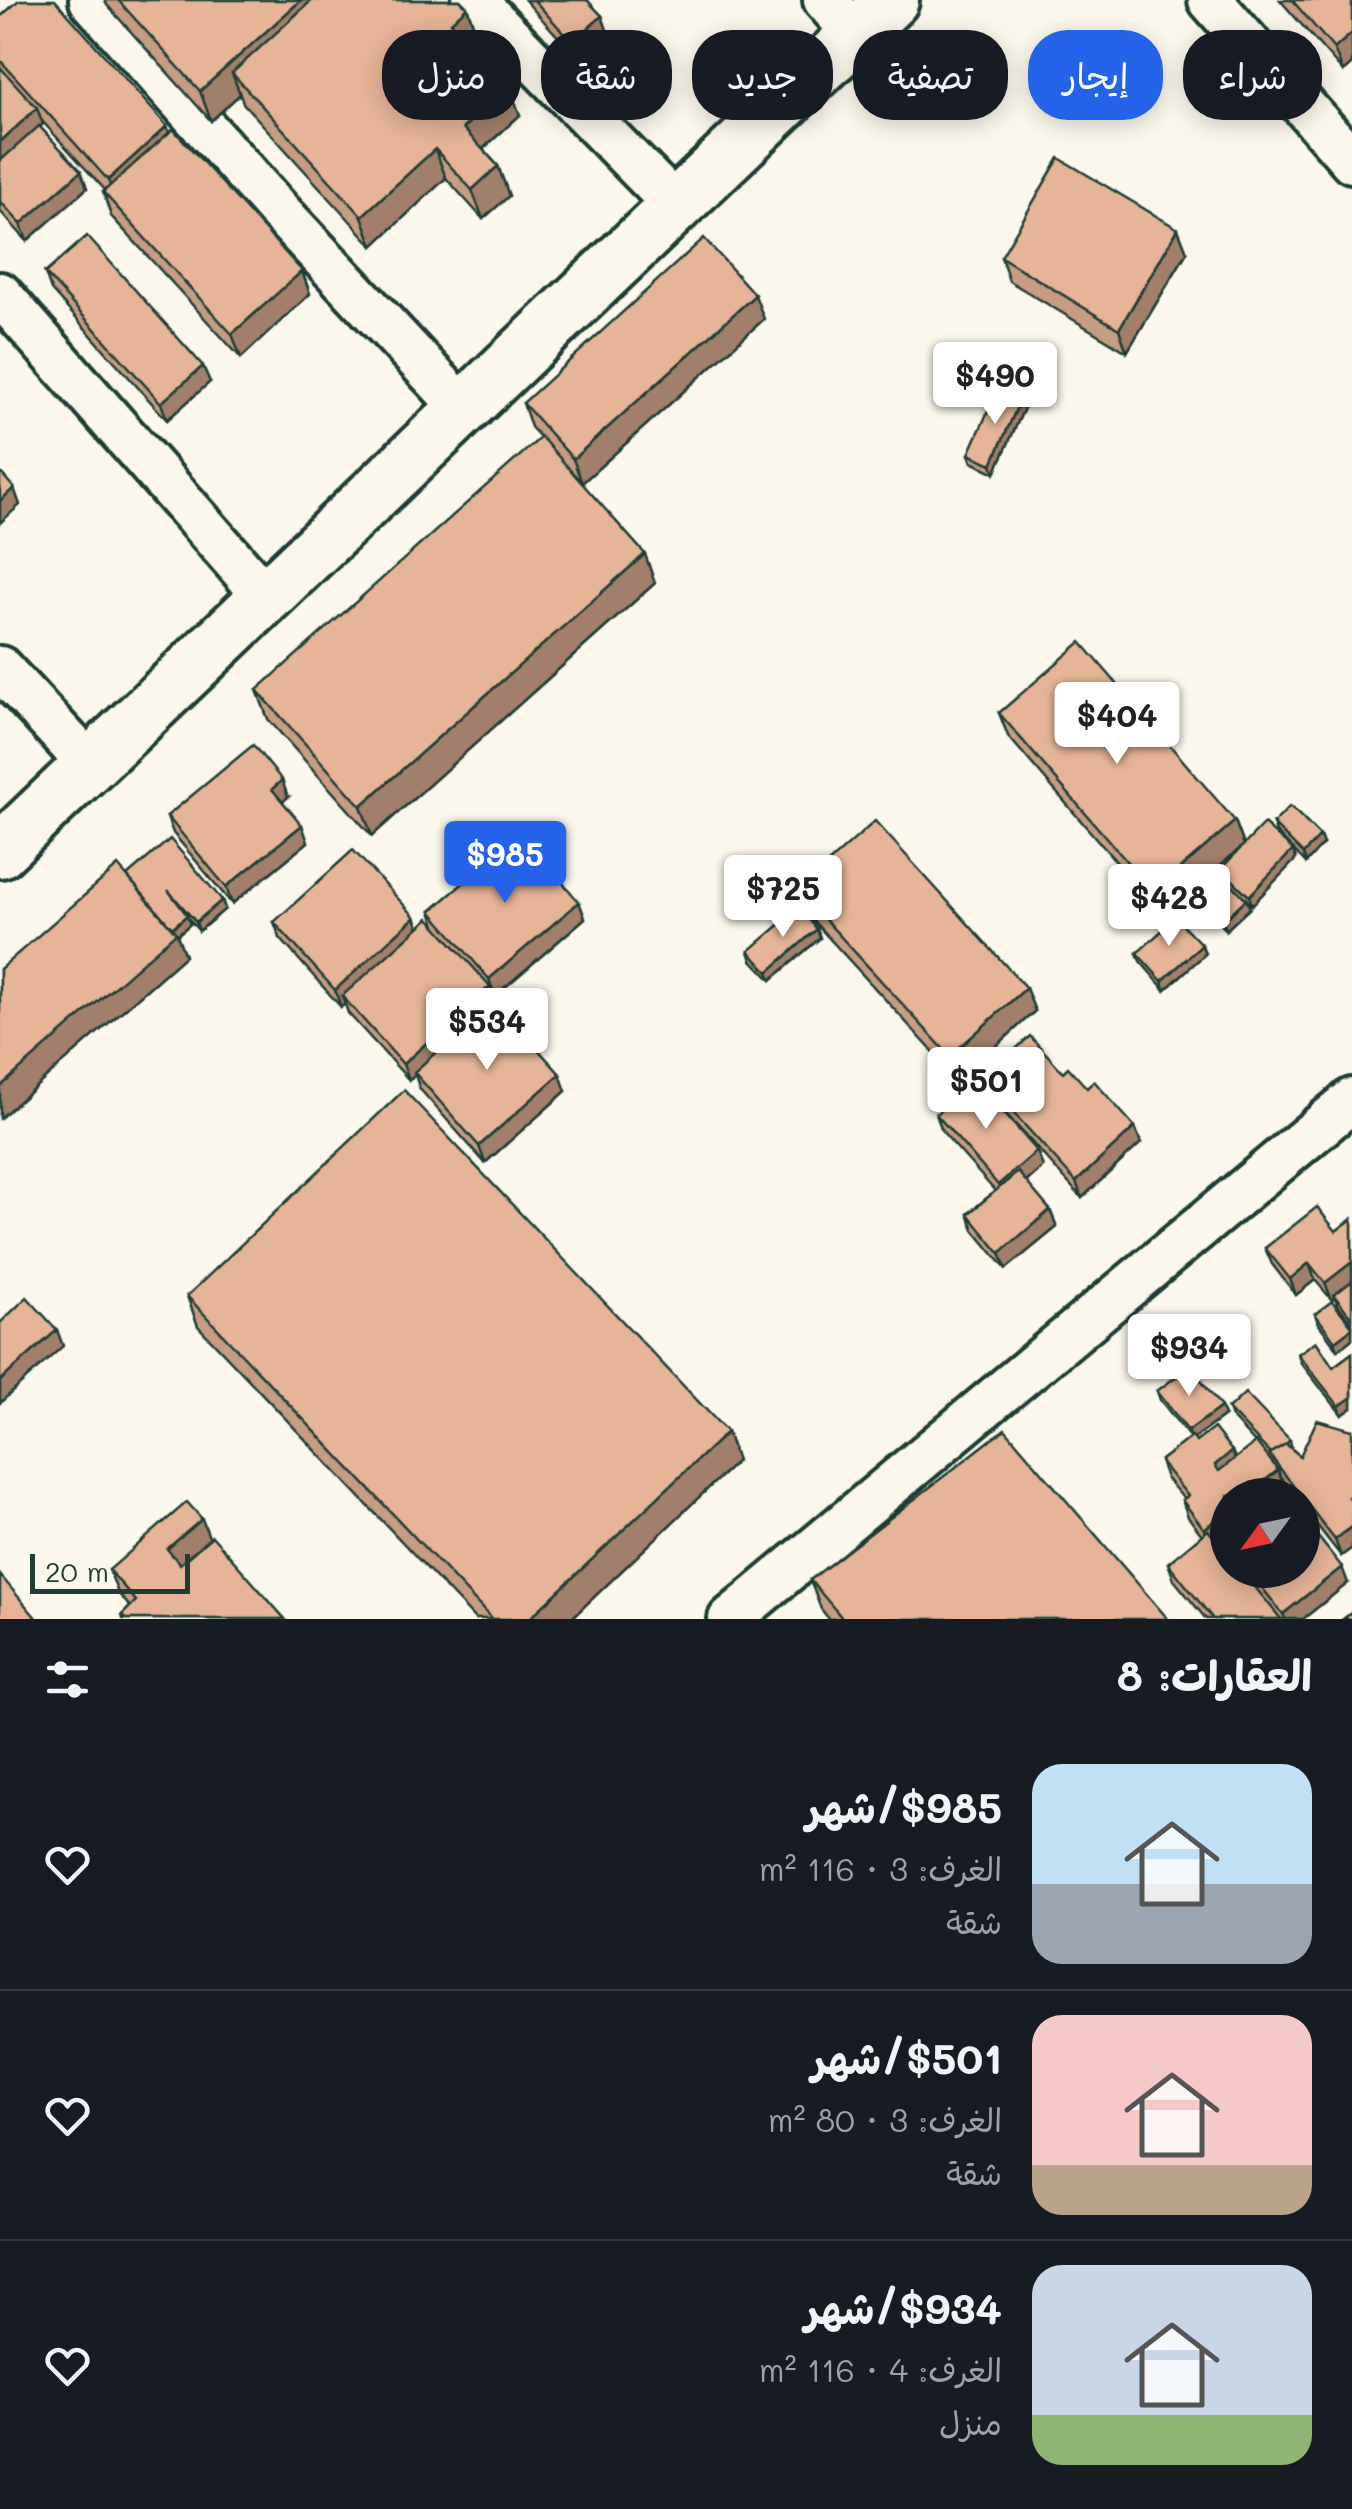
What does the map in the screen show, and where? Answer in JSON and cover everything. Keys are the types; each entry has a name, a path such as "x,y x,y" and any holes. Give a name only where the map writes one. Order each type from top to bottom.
{"street":[{"path":"91,0 278,210 462,407"},
{"path":"474,0 677,208"},
{"path":"1210,0 1352,161"},
{"path":"0,851 462,407 677,208 858,12"},
{"path":"0,294 266,596"},
{"path":"0,668 90,765"},
{"path":"730,1619 1352,1100"}],"building":[{"path":"19,0 55,0 167,126 108,180 0,60 0,17"},
{"path":"118,0 301,0 200,91"},
{"path":"312,0 460,0 467,7 451,22 458,30 382,30 382,120 472,120 463,128 498,166 472,190 435,149 362,216 232,73"},
{"path":"534,0 587,0 602,16 586,30 561,30"},
{"path":"1292,0 1352,0 1352,33 1334,49 1322,30 1318,30"},
{"path":"0,67 37,108 0,142"},
{"path":"39,126 81,171 21,224 0,201 0,161"},
{"path":"173,129 302,271 232,334 103,192"},
{"path":"1059,158 1178,229 1119,329 1001,257"},
{"path":"87,236 203,366 161,403 45,273"},
{"path":"704,238 755,295 573,459 523,403"},
{"path":"998,389 1020,400 992,464 969,454"},
{"path":"541,437 645,554 361,806 257,690"},
{"path":"0,472 14,488 0,501"},
{"path":"1081,642 1235,821 1153,892 999,713"},
{"path":"253,745 282,780 272,789 302,825 226,887 167,816"},
{"path":"1290,806 1320,836 1303,854 1273,824"},
{"path":"875,821 1026,988 950,1056 798,890"},
{"path":"1264,824 1293,850 1249,896 1221,869"},
{"path":"521,833 579,902 489,979 431,911"},
{"path":"170,839 222,900 196,922 168,890 187,915 172,928 127,876"},
{"path":"353,850 415,917 335,990 274,922"},
{"path":"118,866 176,933 0,1087 0,969"},
{"path":"1221,873 1246,899 1223,921 1199,895"},
{"path":"799,908 817,929 768,972 749,951"},
{"path":"429,918 490,986 403,1064 342,996"},
{"path":"1176,918 1202,945 1162,981 1137,953"},
{"path":"494,1000 560,1074 479,1146 414,1072"},
{"path":"1030,1036 1063,1072 1068,1067 1087,1088 1094,1081 1135,1127 1076,1182 983,1079"},
{"path":"975,1080 1037,1151 998,1185 936,1114"},
{"path":"404,1090 727,1432 529,1619 492,1619 187,1296"},
{"path":"1018,1172 1050,1210 1000,1253 968,1214"},
{"path":"1317,1207 1336,1231 1352,1219 1352,1262 1325,1283 1309,1263 1290,1279 1265,1248"},
{"path":"1352,1281 1352,1318 1334,1295"},
{"path":"27,1297 57,1330 0,1381 0,1323"},
{"path":"1332,1301 1352,1326 1335,1341 1315,1314"},
{"path":"1316,1341 1333,1367 1352,1353 1352,1397 1339,1406 1298,1354"},
{"path":"1190,1366 1221,1407 1188,1431 1157,1391"},
{"path":"1245,1393 1290,1440 1286,1444 1270,1453 1228,1409"},
{"path":"1317,1420 1352,1430 1352,1526 1335,1540 1320,1520 1320,1478 1287,1478 1269,1454 1286,1444 1300,1456"},
{"path":"1214,1428 1232,1451 1215,1465 1219,1471 1256,1442 1278,1470 1268,1478 1210,1478 1210,1524 1204,1529 1182,1500 1188,1496 1160,1461 1192,1436 1196,1442"},
{"path":"1005,1429 1168,1619 843,1619 810,1580"},
{"path":"187,1502 202,1519 167,1549 180,1564 212,1536 285,1619 125,1619 122,1615 136,1601 109,1570"},
{"path":"1208,1530 1210,1588 1256,1588 1281,1619 1213,1619 1168,1563"},
{"path":"1320,1540 1342,1567 1320,1585"},
{"path":"0,1575 37,1619 0,1619"},
{"path":"1262,1588 1316,1588 1283,1614"}]}
